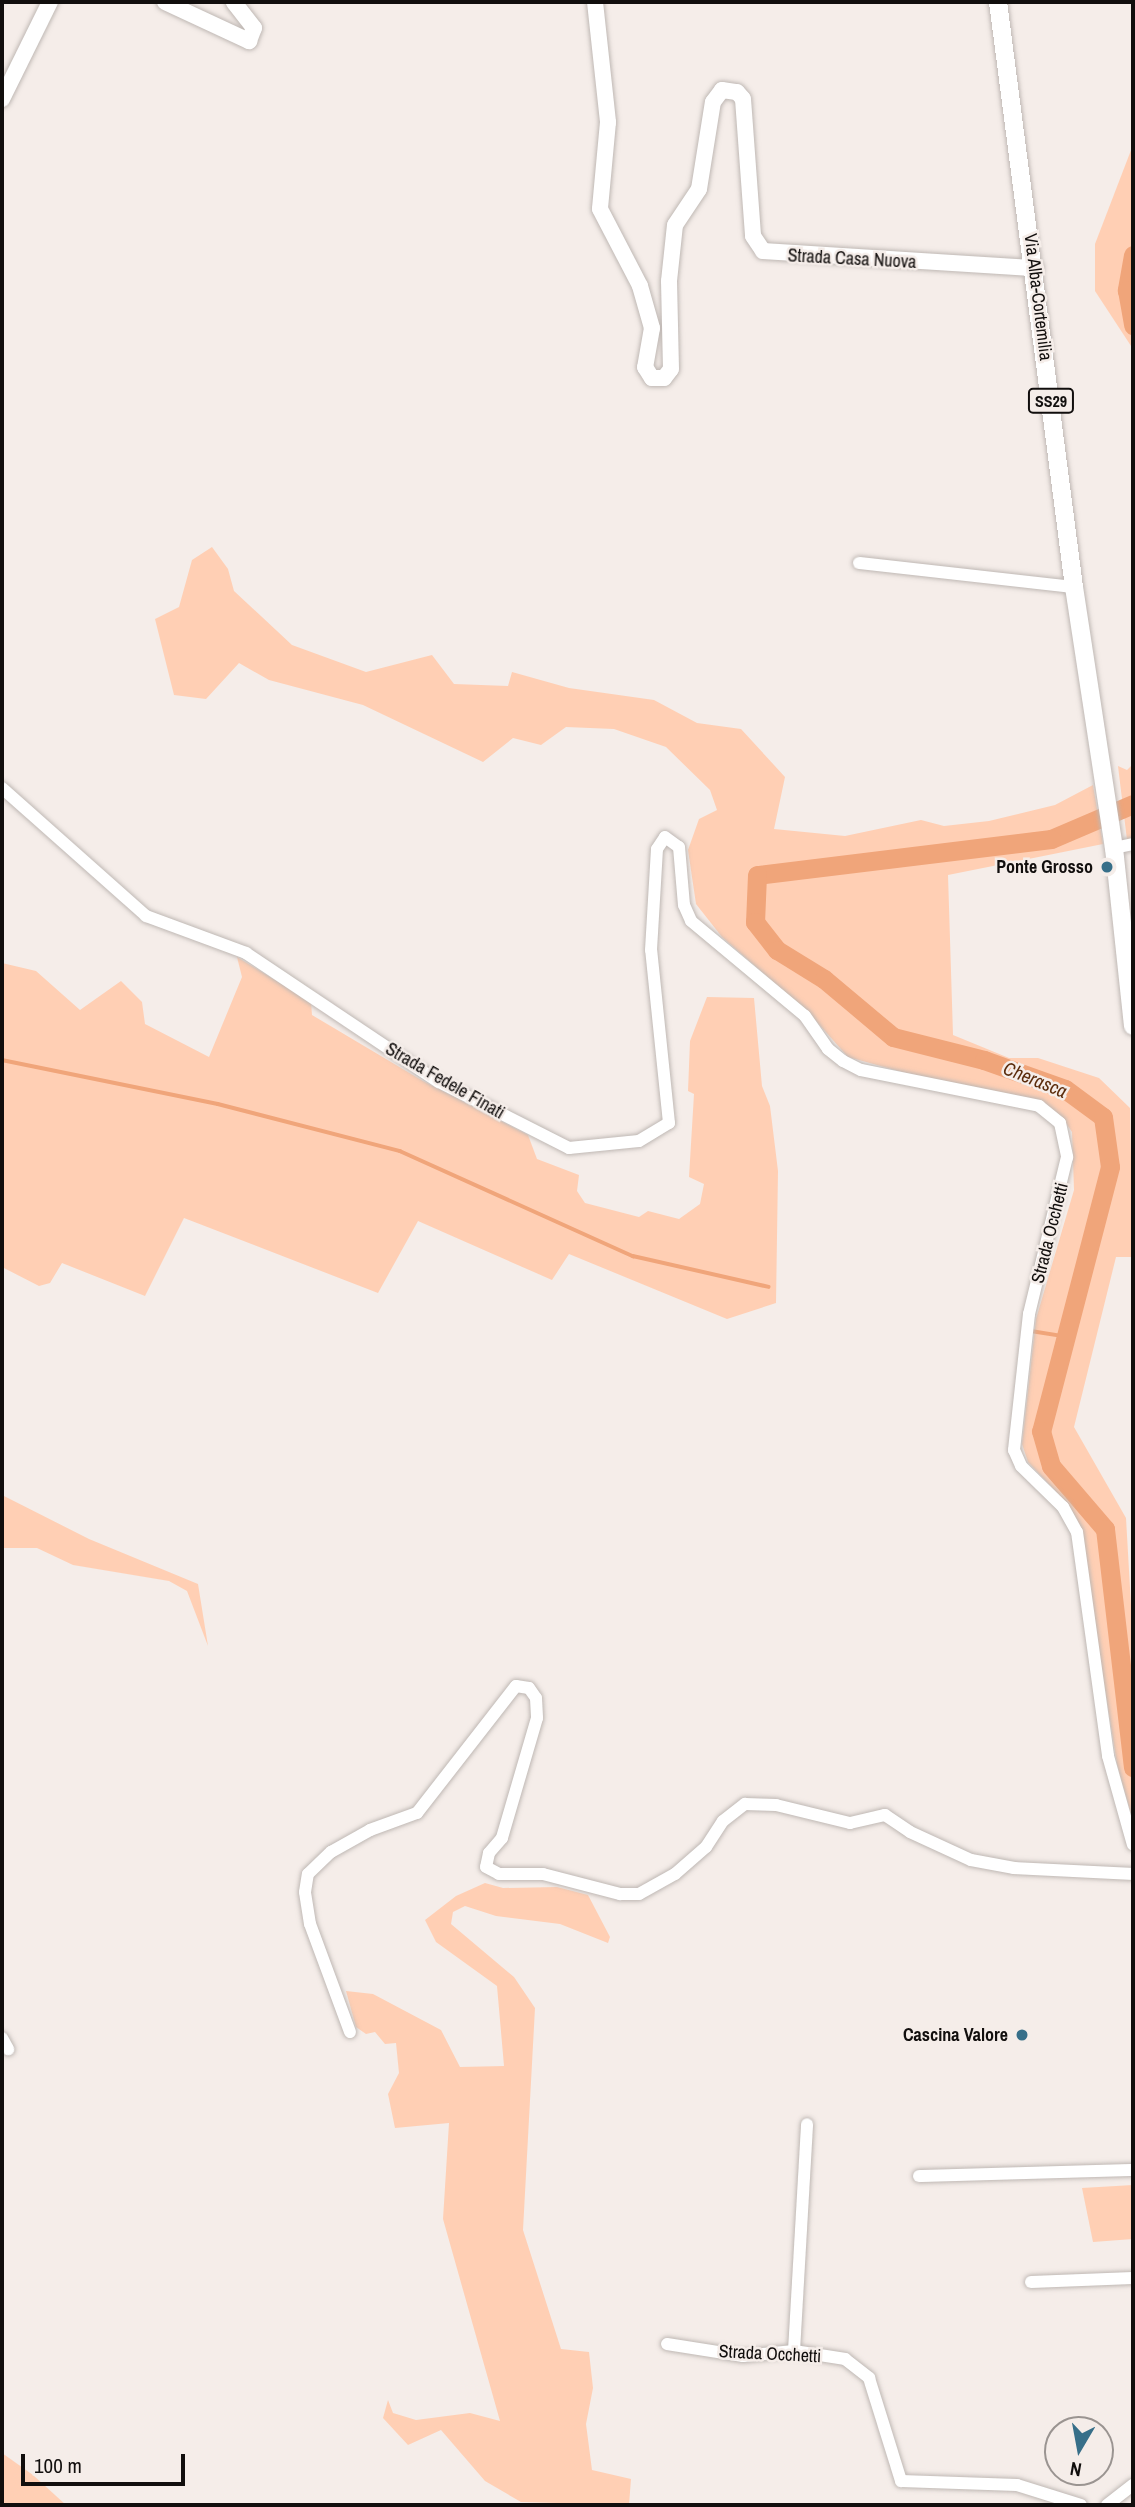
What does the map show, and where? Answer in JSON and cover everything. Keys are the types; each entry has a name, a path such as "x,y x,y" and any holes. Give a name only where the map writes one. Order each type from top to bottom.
{"main road":[{"name":"Via Alba-Cortemilia","path":"998,2 1074,587 1113,845"},
{"name":"SS29","path":"1113,845 1133,1026"}],"street":[{"path":"2,99 50,2"},
{"path":"165,2 249,41 254,27 234,2"},
{"name":"Strada Casa Nuova","path":"595,2 608,122 600,209 639,286 652,328 645,368 652,378 664,378 671,369 669,281 674,225 699,189 713,102 722,90 732,90 743,99 753,236 763,251 1034,268"},
{"path":"859,563 1074,587"},
{"name":"Strada Fedele Finati","path":"2,788 146,916 246,954 439,1082 569,1148 639,1141 669,1123 651,950 657,849 664,837"},
{"name":"Strada Occhetti","path":"664,837 679,847 684,905 691,921 805,1016 828,1049 843,1061 861,1070 1039,1106 1060,1123 1067,1157 1061,1196 1029,1314 1014,1450 1021,1466 1063,1507 1077,1532 1108,1756 1133,1845"},
{"path":"1113,845 1133,844"},
{"path":"350,2032 310,1924 305,1892 308,1874 331,1852 370,1830 417,1813 516,1686 529,1688 536,1698 537,1718 502,1838 489,1853 486,1867 499,1874 543,1874 620,1894 639,1894 685,1865 706,1847 723,1821 745,1804 776,1805 850,1823 886,1815 910,1832 971,1860 1014,1868 1133,1874"},
{"path":"794,2351 807,2124"},
{"path":"919,2176 1133,2170"},
{"path":"1031,2282 1133,2278"},
{"name":"Strada Occhetti","path":"667,2344 743,2356 794,2351 845,2359 869,2378 901,2481 1017,2485 1081,2505"},
{"path":"1107,2505 1133,2485"}],"shaded area":[{"path":"1133,145 1133,349 1095,291 1095,244"},
{"path":"212,547 228,569 234,591 292,645 366,672 432,655 454,684 508,686 512,672 569,688 654,700 697,723 741,729 785,777 774,829 845,836 921,820 944,826 989,821 1055,805 1093,785 1103,844 948,875 953,1035 1009,1058 1038,1058 1099,1078 1130,1108 1133,1257 1116,1257 1074,1427 1126,1518 1133,1640 1133,1821 1117,1764 1080,1532 1064,1500 1028,1462 1022,1444 1036,1319 1074,1190 1072,1132 1061,1116 848,1057 808,1012 722,937 696,904 688,850 699,819 717,810 710,790 666,747 614,729 566,727 541,745 513,738 483,762 363,705 269,680 239,663 206,699 174,695 155,619 179,607 192,560"},
{"path":"1133,764 1133,839 1127,840 1118,766 1127,770"},
{"path":"237,957 311,1002 312,1015 423,1081 528,1135 537,1159 579,1175 577,1191 585,1203 639,1217 648,1211 679,1219 700,1204 704,1184 689,1177 694,1094 688,1091 690,1041 707,997 754,998 762,1086 770,1106 778,1171 776,1303 727,1319 569,1254 552,1280 418,1221 378,1293 184,1218 145,1296 62,1263 50,1283 39,1286 2,1267 2,963 36,971 80,1010 121,981 142,1002 145,1024 209,1057 242,977"},
{"path":"2,1495 89,1539 198,1584 208,1646 187,1591 169,1581 73,1565 37,1548 2,1548"},
{"path":"485,1883 503,1888 557,1887 588,1895 610,1937 608,1943 560,1924 496,1916 465,1906 453,1912 451,1924 514,1977 535,2008 523,2230 561,2349 589,2352 593,2388 586,2424 592,2470 631,2479 629,2505 521,2502 485,2481 441,2430 408,2445 383,2418 388,2400 393,2413 416,2420 470,2413 500,2421 443,2219 449,2123 395,2128 388,2094 399,2073 396,2043 385,2044 375,2032 366,2034 356,2027 346,1991 373,1994 441,2030 460,2067 504,2066 497,1986 436,1942 425,1920 456,1896"},
{"path":"1133,2185 1133,2239 1093,2242 1082,2188"},
{"path":"2,2453 33,2475 66,2505 2,2505"}],"waterway":[{"name":"Cherasca","path":"1133,255 1127,290 1133,325"},
{"name":"Cherasca","path":"1133,804 1051,839 757,875 755,922 777,950 824,979 893,1037 984,1060 1065,1089 1103,1117 1110,1167 1041,1431 1051,1466 1105,1529 1133,1767"},
{"path":"2,1060 218,1104 400,1151 633,1256 769,1287"},
{"path":"1031,1331 1068,1337"},
{"path":"1126,1705 1133,1699"}],"place":[{"name":"Ponte Grosso","path":"1107,867"},
{"name":"Cascina Valore","path":"1022,2035"}]}
